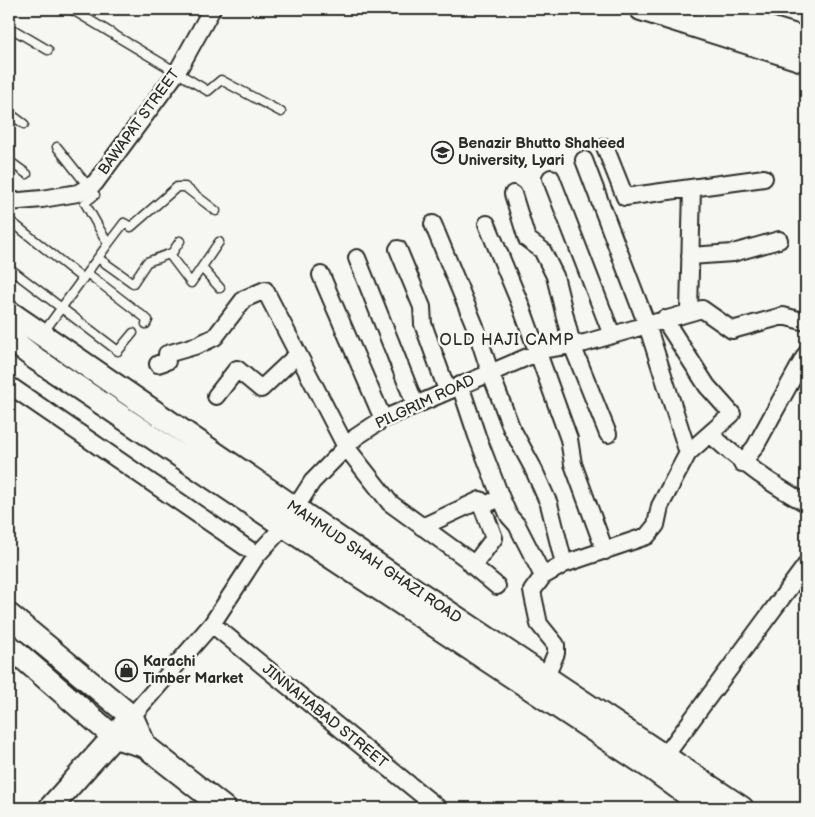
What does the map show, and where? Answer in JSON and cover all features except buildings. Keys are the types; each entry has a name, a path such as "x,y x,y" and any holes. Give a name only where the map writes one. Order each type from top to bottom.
{"street":[{"name":"BAWAPAT STREET","path":"9,202 42,200 78,193 95,183 177,72 212,9"},
{"path":"641,9 746,23 806,61"},
{"path":"706,9 746,23 806,39"},
{"path":"605,147 625,198 764,178"},
{"path":"584,160 646,325 688,453"},
{"path":"551,178 612,335"},
{"path":"689,312 692,188"},
{"path":"513,194 527,239 542,250 555,276 572,345 608,434"},
{"path":"433,224 475,326 490,372 512,427 532,466 548,504 564,564"},
{"path":"487,224 522,306 569,439 573,464 604,551"},
{"path":"690,256 733,254 779,240"},
{"path":"398,249 422,307 423,324 476,436 509,516 517,525 543,576"},
{"path":"357,258 415,404"},
{"path":"321,275 383,419"},
{"path":"158,364 166,361 167,354 198,345 216,337 244,299 265,290 346,447 390,503 467,560 497,586"},
{"name":"PILGRIM ROAD","path":"131,717 212,624 257,555 289,517 312,482 356,437 383,419 546,349 612,335 702,309 732,330 783,316 806,322"},
{"name":"MAHMUD SHAH GHAZI ROAD","path":"9,312 42,334 289,517 659,763 742,808"},
{"path":"546,677 556,653 556,645 538,624 532,591 543,576 564,564 647,536 656,525 660,506 688,453 732,414 708,386 664,319"},
{"name":"MAHMUD SHAH GHAZI ROAD","path":"9,338 36,359 546,677 659,763 706,808"},
{"path":"216,396 237,369 261,389 298,354"},
{"path":"742,463 755,447 806,354"},
{"path":"9,385 257,555"},
{"path":"710,434 742,463 783,492 806,503"},
{"path":"482,506 501,498"},
{"path":"422,528 480,500 494,538 473,566"},
{"path":"659,763 806,565"},
{"path":"9,615 131,717 145,746"},
{"name":"JINNAHABAD STREET","path":"212,624 421,803 438,808"},
{"path":"9,646 114,737 145,746 224,808"},
{"path":"50,808 131,717"}],"lane":[{"path":"71,9 208,90 221,80 282,112"},
{"path":"9,27 48,50"},
{"path":"9,113 24,124"},
{"path":"57,147 95,195 85,203 108,244"},
{"path":"9,161 27,174"},
{"path":"42,334 124,223 131,227 178,187 185,187 216,211"},
{"path":"13,223 148,320 146,324"},
{"path":"98,258 133,283 147,262 172,253 180,240"},
{"path":"168,254 191,283 219,242"},
{"path":"9,268 118,351 133,333"},
{"path":"202,268 220,288"}],"place":[{"name":"Benazir Bhutto Shaheed University, Lyari","path":"442,152"},
{"name":"Karachi Timber Market","path":"127,670"}],"district":[{"name":"OLD HAJI CAMP","path":"507,340"}]}
